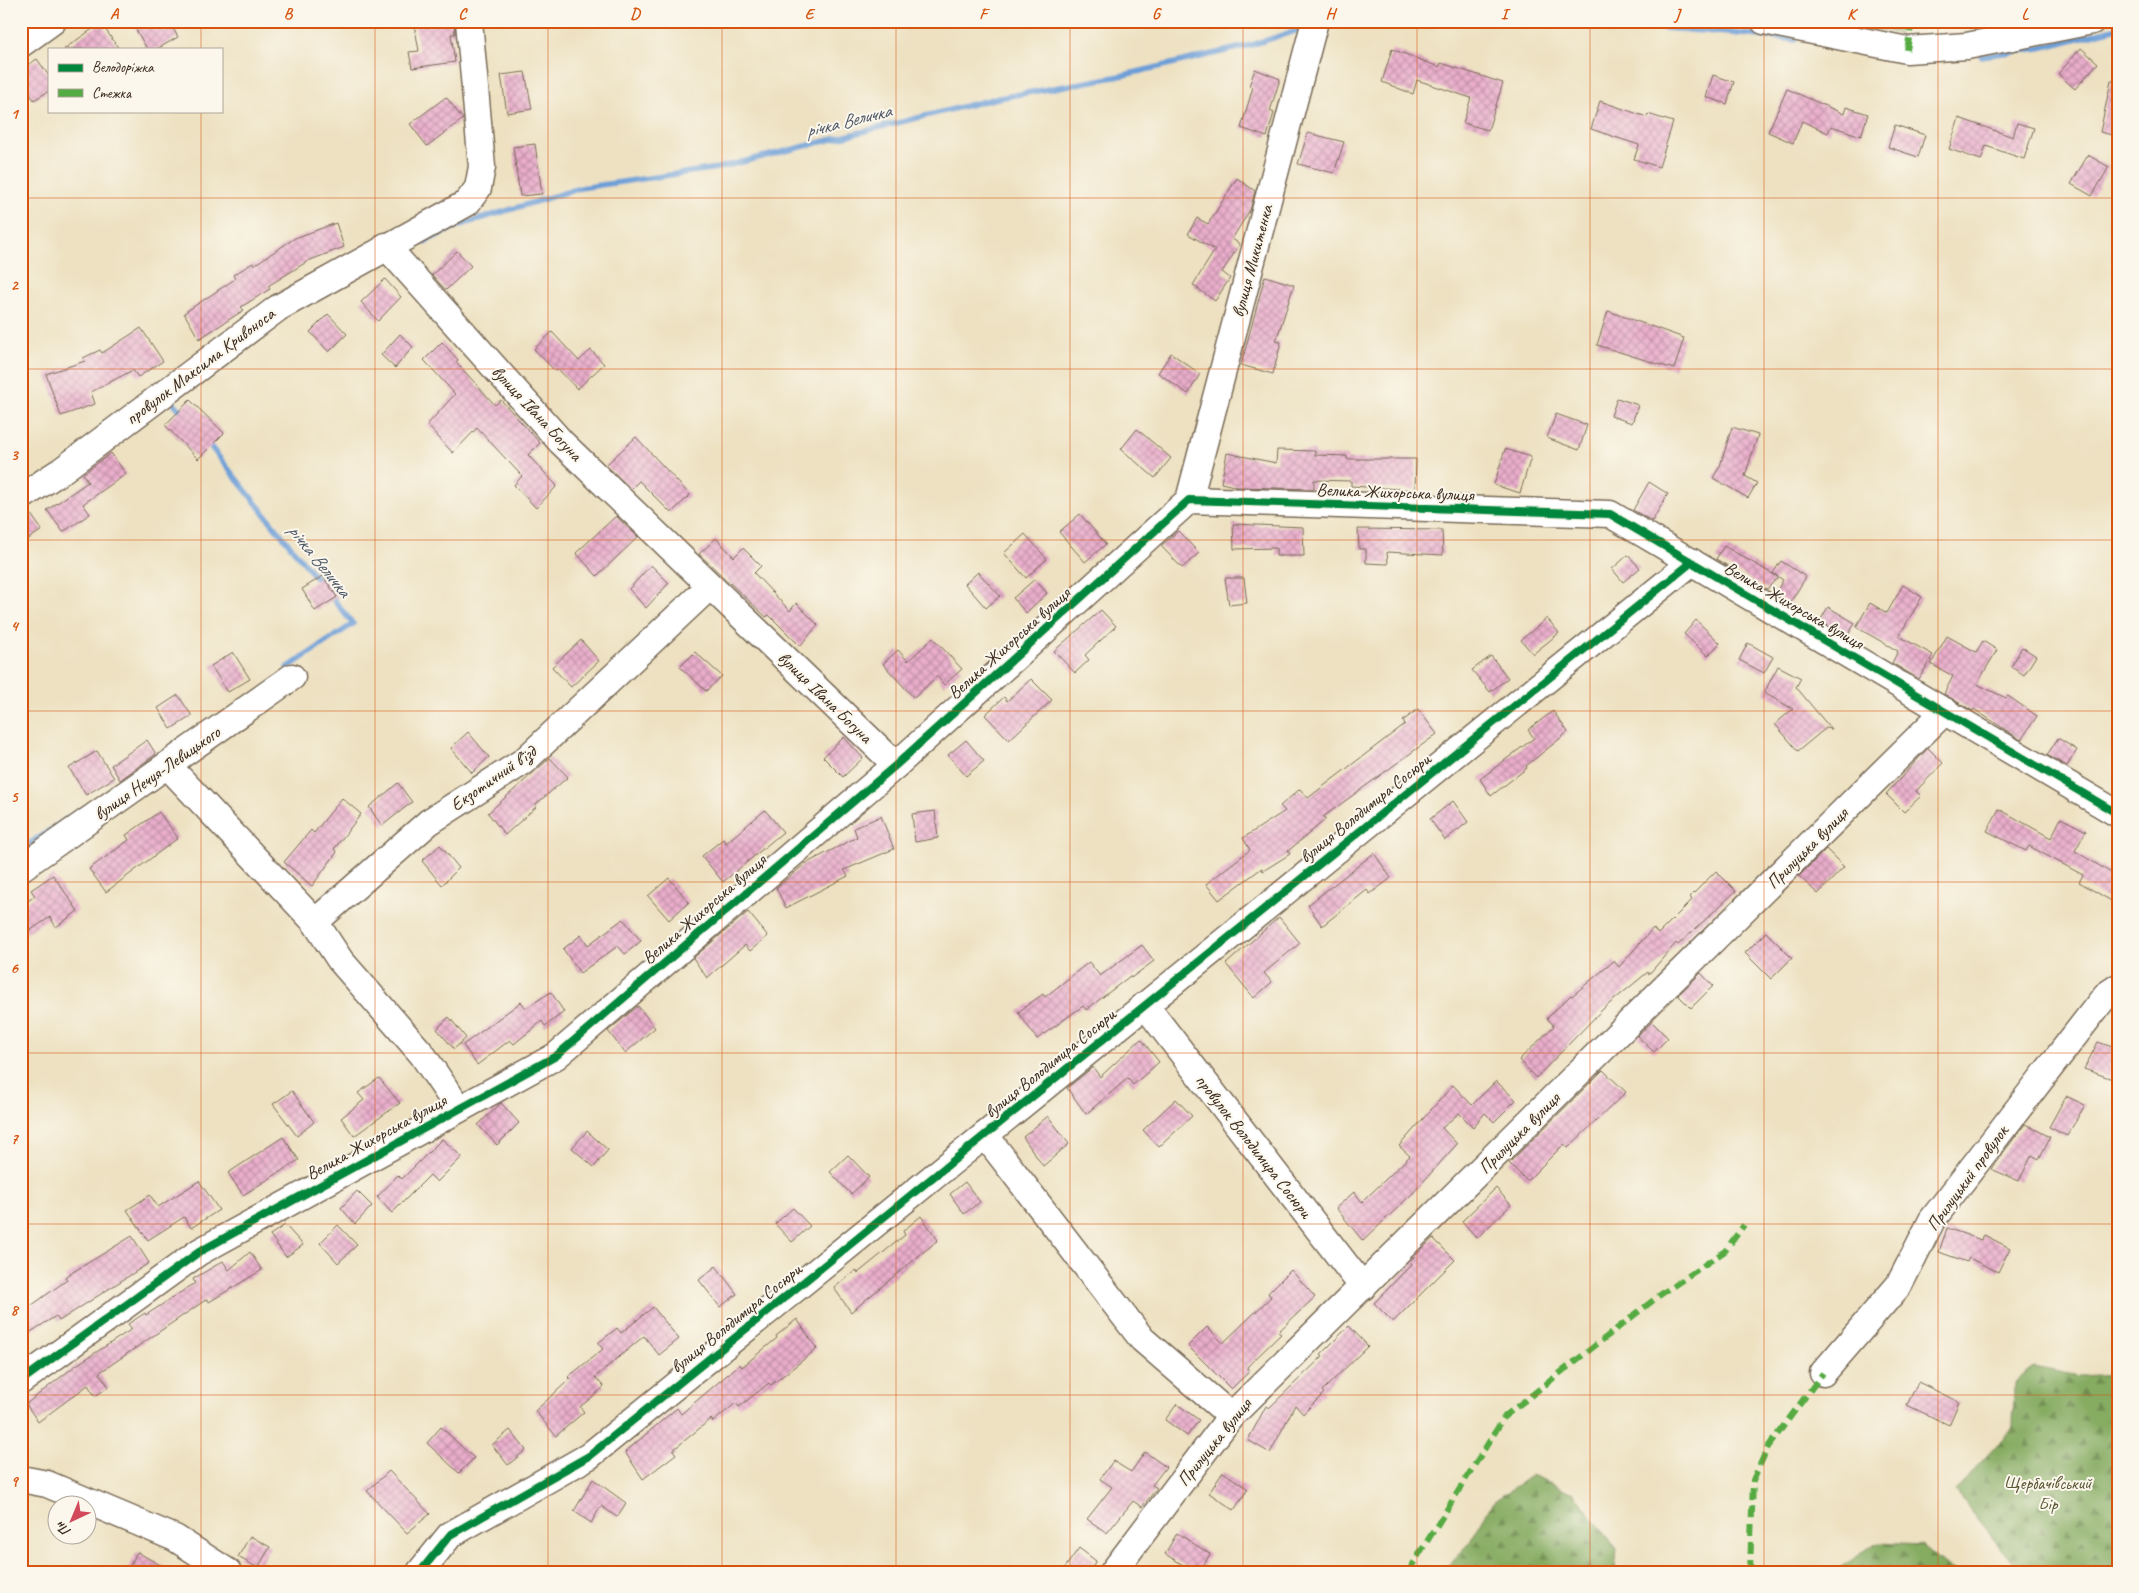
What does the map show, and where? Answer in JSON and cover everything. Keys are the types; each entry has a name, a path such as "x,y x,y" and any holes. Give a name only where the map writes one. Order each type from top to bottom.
{"street":[{"path":"21,44 53,21"},
{"path":"386,246 467,203 478,188 482,167 469,21"},
{"name":"вулиця Микитенка","path":"1189,500 1315,21"},
{"path":"1764,21 1907,50 1967,46 2092,21"},
{"name":"провулок Максима Кривоноса","path":"21,497 61,470 278,308 386,246"},
{"name":"вулиця Івана Богуна","path":"386,246 561,442 896,765"},
{"name":"Велика Жихорська вулиця","path":"21,1381 198,1252 556,1056 896,765 1189,500 1610,514 2118,814"},
{"name":"вулиця Володимира Сосюри","path":"420,1572 450,1535 589,1456 1692,562"},
{"name":"Екзотичний в'їзд","path":"315,922 429,822 524,761 709,586"},
{"name":"вулиця Нечуя-Левицького","path":"21,868 292,677"},
{"name":"Прилуцька вулиця","path":"1114,1572 1231,1416 1945,711"},
{"path":"168,766 315,922 340,960 422,1054 459,1109"},
{"name":"Прилуцький провулок","path":"1823,1373 1899,1285 1932,1220 2106,995 2118,987"},
{"name":"провулок Володимира Сосюри","path":"1145,1006 1363,1287"},
{"path":"985,1135 1142,1339 1231,1416"},
{"path":"21,1479 47,1484 175,1538 228,1572"}],"green space":[{"path":"1858,21 1906,21 1899,34 1871,27"},
{"name":"Щербачівський Бір","path":"2034,1367 2079,1376 2118,1374 2118,1572 2068,1572 2065,1568 2058,1572 2020,1572 1955,1491 2013,1427 2014,1383"},
{"path":"1532,1475 1574,1493 1617,1549 1615,1572 1441,1572 1468,1545 1493,1502"},
{"path":"1878,1543 1922,1545 1955,1572 1833,1572"}],"building":[{"path":"131,21 169,21 178,37 159,48 146,48"},
{"path":"454,21 455,34 451,34 455,62 412,68 409,52 419,51 414,23"},
{"path":"101,23 118,48 65,48"},
{"path":"2081,48 2098,63 2075,89 2058,74"},
{"path":"1392,49 1439,67 1441,63 1503,83 1488,130 1463,123 1471,98 1417,80 1413,94 1382,82"},
{"path":"37,59 48,75 48,92 34,100 21,80 21,69"},
{"path":"1255,69 1280,79 1270,111 1274,113 1267,137 1241,128 1253,87 1249,86"},
{"path":"525,72 532,109 507,113 501,75"},
{"path":"1713,75 1734,82 1727,104 1706,97"},
{"path":"2111,81 2118,81 2116,136 2100,132"},
{"path":"1787,89 1844,114 1846,107 1868,114 1861,136 1831,126 1828,133 1802,121 1793,143 1768,132"},
{"path":"446,97 463,119 427,146 410,124"},
{"path":"1600,101 1647,117 1648,114 1673,122 1659,167 1634,159 1639,145 1591,129"},
{"path":"1959,118 2013,137 2017,123 2034,128 2024,159 1986,146 1981,160 1949,149"},
{"path":"1895,125 1925,135 1918,157 1888,147"},
{"path":"1308,133 1344,142 1334,173 1298,164"},
{"path":"535,144 542,194 520,196 513,147"},
{"path":"2088,155 2109,167 2092,196 2071,184"},
{"path":"1237,178 1255,191 1250,210 1232,239 1240,244 1222,272 1230,278 1215,301 1193,285 1215,250 1188,234 1197,218 1208,224"},
{"path":"336,223 344,247 308,261 268,286 270,289 241,307 244,310 199,339 184,313 235,279 233,275 253,263 254,265 295,238"},
{"path":"457,251 471,266 446,290 432,275"},
{"path":"1265,276 1294,285 1276,341 1281,342 1273,374 1241,365"},
{"path":"385,279 401,297 378,321 361,302"},
{"path":"1608,311 1684,338 1674,369 1597,345"},
{"path":"328,314 347,334 329,352 310,332"},
{"path":"141,328 163,361 138,377 133,370 91,392 95,404 61,416 46,374 85,361 83,358 100,350 102,353"},
{"path":"552,332 579,361 591,350 604,364 577,389 558,369 555,371 534,349"},
{"path":"400,334 413,347 395,368 381,355"},
{"path":"442,342 458,360 456,362 495,405 501,400 540,443 528,455 557,486 536,508 514,485 522,476 477,428 453,453 427,425 455,394 424,360"},
{"path":"1171,353 1200,374 1188,394 1158,373"},
{"path":"1617,398 1638,405 1632,423 1611,416"},
{"path":"190,400 224,433 198,459 165,425"},
{"path":"1556,414 1587,425 1579,450 1547,438"},
{"path":"1732,427 1758,435 1745,476 1757,483 1748,498 1713,478 1720,466"},
{"path":"1137,429 1171,458 1155,478 1121,449"},
{"path":"636,437 690,495 671,513 639,481 631,489 606,465"},
{"path":"1505,449 1531,457 1520,493 1494,485"},
{"path":"1277,450 1315,451 1315,455 1347,456 1347,459 1416,459 1415,490 1351,486 1351,481 1314,480 1314,489 1238,487 1221,483 1227,453 1276,463"},
{"path":"111,453 126,474 83,504 90,514 63,532 47,510 88,482 83,474"},
{"path":"1649,482 1668,494 1652,521 1633,510"},
{"path":"28,510 42,530 21,544 21,512"},
{"path":"1080,514 1106,544 1085,562 1059,532"},
{"path":"616,516 638,537 597,576 576,553"},
{"path":"1233,524 1303,527 1304,556 1276,556 1276,548 1234,549"},
{"path":"1358,529 1442,530 1443,555 1387,552 1388,564 1366,563 1366,549 1359,549"},
{"path":"1178,531 1199,553 1182,568 1161,546"},
{"path":"1025,534 1047,559 1026,578 1004,553"},
{"path":"716,538 734,557 743,548 761,566 754,573 790,611 796,603 818,625 800,646 769,615 766,617 699,554"},
{"path":"1724,546 1778,577 1767,589 1716,559"},
{"path":"1628,555 1640,568 1623,582 1612,569"},
{"path":"1781,561 1806,577 1790,603 1775,594 1783,580 1773,573"},
{"path":"651,565 669,583 646,608 629,589"},
{"path":"978,572 1000,596 986,608 965,584"},
{"path":"323,576 337,597 315,611 302,589"},
{"path":"1225,578 1244,578 1247,603 1229,605"},
{"path":"1035,579 1047,593 1026,613 1013,598"},
{"path":"1903,585 1922,597 1899,636 1933,655 1919,679 1892,663 1898,651 1856,627 1870,603 1887,613"},
{"path":"1828,607 1855,623 1847,637 1820,621"},
{"path":"1101,610 1116,626 1085,655 1089,660 1075,673 1054,651"},
{"path":"1547,618 1559,633 1533,654 1521,640"},
{"path":"1696,620 1720,643 1708,656 1684,634"},
{"path":"1947,636 1976,652 1983,641 1997,650 1977,684 2006,698 2008,696 2037,716 2021,740 1974,709 1973,711 1944,694 1953,676 1931,664"},
{"path":"933,638 962,669 944,685 937,676 914,698 883,664 898,650 908,661"},
{"path":"581,640 599,661 571,687 552,667"},
{"path":"1748,643 1773,657 1764,673 1739,660"},
{"path":"2022,647 2036,656 2024,675 2011,667"},
{"path":"233,652 250,679 228,692 211,666"},
{"path":"695,652 722,676 706,691 680,667"},
{"path":"1491,656 1508,678 1490,692 1472,670"},
{"path":"1778,666 1801,678 1796,687 1831,729 1826,728 1798,751 1775,724 1793,709 1764,693"},
{"path":"1031,679 1052,700 1009,740 985,715 1004,697 1007,701"},
{"path":"178,695 192,716 171,729 158,708"},
{"path":"1418,709 1437,734 1323,817 1326,819 1288,851 1290,854 1263,871 1262,868 1219,900 1206,884 1250,850 1243,838 1285,811 1280,806 1300,789 1308,798 1405,724 1403,721"},
{"path":"1553,711 1568,732 1491,796 1480,779 1534,738 1528,730"},
{"path":"468,732 489,757 472,773 451,748"},
{"path":"844,737 863,758 843,777 823,757"},
{"path":"2058,738 2077,750 2067,766 2047,755"},
{"path":"147,740 156,754 120,780 111,765"},
{"path":"966,740 984,761 966,776 948,755"},
{"path":"1928,748 1943,763 1916,791 1921,796 1904,812 1886,794"},
{"path":"97,751 114,778 86,795 69,768"},
{"path":"550,758 568,777 535,805 537,806 505,835 488,813"},
{"path":"398,783 412,802 382,826 369,807"},
{"path":"342,798 361,814 334,849 337,852 312,886 284,862 311,830 314,833"},
{"path":"1453,801 1468,822 1445,840 1430,819"},
{"path":"1999,809 2051,838 2061,818 2086,831 2075,851 2118,877 2118,905 2079,882 2083,875 2029,846 2026,851 1987,831"},
{"path":"765,810 783,832 723,882 702,856 723,839 726,843"},
{"path":"935,811 938,838 915,842 912,814"},
{"path":"159,812 178,838 106,892 89,869 129,840 126,835"},
{"path":"881,816 894,849 844,870 848,876 786,908 776,888 805,864 857,837 854,828"},
{"path":"440,845 459,868 442,885 422,861"},
{"path":"1826,849 1844,867 1818,894 1799,876"},
{"path":"1374,853 1391,878 1370,894 1367,890 1322,926 1308,905"},
{"path":"1716,871 1736,891 1678,945 1676,943 1649,974 1648,972 1603,1009 1536,1078 1519,1060 1554,1026 1547,1018 1571,995 1614,961 1619,967 1653,928 1658,934 1692,900 1690,897"},
{"path":"53,875 78,911 56,927 50,917 21,937 21,906 35,896 31,890"},
{"path":"669,878 689,902 669,920 648,896"},
{"path":"748,912 768,936 750,951 745,945 707,978 693,958"},
{"path":"1279,917 1300,943 1264,973 1272,982 1254,998 1226,964"},
{"path":"623,919 641,941 625,954 618,946 580,973 563,949 581,935 588,945"},
{"path":"1766,932 1792,958 1771,979 1745,953"},
{"path":"1142,945 1154,961 1131,978 1130,976 1086,1010 1083,1006 1037,1039 1018,1012 1043,994 1045,997 1089,962 1100,976"},
{"path":"1701,973 1713,986 1691,1008 1678,995"},
{"path":"551,992 564,1012 545,1026 542,1021 514,1044 510,1040 477,1065 463,1045 521,1002 526,1008"},
{"path":"638,1006 655,1028 625,1053 608,1031"},
{"path":"449,1017 466,1038 454,1049 437,1029"},
{"path":"1652,1022 1668,1038 1654,1052 1637,1036"},
{"path":"1141,1039 1159,1062 1133,1085 1128,1078 1086,1114 1067,1088 1093,1067 1100,1077"},
{"path":"2098,1042 2118,1049 2118,1081 2084,1069"},
{"path":"1603,1070 1626,1092 1568,1148 1564,1144 1527,1181 1509,1163"},
{"path":"379,1078 400,1103 354,1136 341,1118 364,1100 358,1093"},
{"path":"1496,1081 1516,1100 1494,1122 1485,1113 1473,1127 1459,1113 1442,1128 1457,1144 1414,1192 1363,1241 1336,1208 1354,1192 1362,1202 1410,1156 1399,1146 1453,1085 1472,1105"},
{"path":"292,1091 314,1122 297,1136 273,1104"},
{"path":"2066,1096 2085,1105 2067,1136 2049,1127"},
{"path":"1176,1099 1192,1116 1159,1147 1143,1130"},
{"path":"501,1103 519,1123 497,1145 478,1125"},
{"path":"1048,1116 1069,1144 1043,1166 1023,1137"},
{"path":"2025,1124 2050,1137 2039,1159 2032,1155 2019,1181 1991,1169"},
{"path":"587,1131 608,1150 594,1167 572,1148"},
{"path":"283,1137 299,1160 243,1195 228,1173"},
{"path":"442,1139 462,1157 437,1182 430,1175 392,1213 377,1197 398,1175 402,1179"},
{"path":"848,1155 869,1177 851,1194 830,1172"},
{"path":"199,1181 219,1210 191,1228 184,1217 148,1240 127,1210 150,1195 158,1207"},
{"path":"965,1182 980,1202 964,1214 950,1194"},
{"path":"1496,1188 1511,1205 1477,1238 1462,1221"},
{"path":"357,1191 372,1206 355,1224 341,1208"},
{"path":"793,1208 810,1226 792,1242 775,1224"},
{"path":"921,1216 938,1240 851,1312 834,1288 856,1270 858,1273 905,1235 903,1231"},
{"path":"285,1225 303,1245 286,1257 270,1235"},
{"path":"338,1225 357,1245 338,1263 320,1243"},
{"path":"1947,1228 1981,1240 1984,1235 2010,1248 1998,1272 1969,1258 1967,1262 1939,1252"},
{"path":"132,1236 149,1263 59,1321 56,1316 21,1338 21,1313 67,1280 65,1277"},
{"path":"1433,1238 1455,1260 1393,1322 1374,1303 1412,1264 1410,1261"},
{"path":"250,1252 262,1270 209,1302 207,1299 99,1373 109,1387 95,1396 88,1385 38,1422 26,1404 75,1366 132,1329 128,1324 145,1313 146,1315 195,1283 193,1279 223,1261 229,1270"},
{"path":"716,1266 737,1294 720,1307 699,1280"},
{"path":"1291,1270 1315,1297 1278,1332 1281,1334 1247,1367 1250,1371 1231,1389 1188,1346 1207,1327 1223,1343 1271,1297 1268,1293"},
{"path":"653,1307 679,1339 659,1355 644,1336 595,1377 604,1387 580,1407 584,1412 556,1436 535,1411 570,1379 568,1377 603,1349 598,1343 617,1328 621,1333"},
{"path":"797,1319 817,1349 739,1407 736,1403 713,1422 711,1419 673,1450 676,1454 643,1479 625,1452 677,1408 681,1414 740,1364 742,1367"},
{"path":"1349,1326 1368,1346 1322,1391 1324,1393 1303,1414 1295,1405 1270,1453 1248,1440 1266,1406 1269,1408 1323,1356 1321,1354"},
{"path":"1918,1382 1959,1402 1949,1425 1907,1405"},
{"path":"1177,1404 1199,1420 1187,1436 1165,1420"},
{"path":"441,1427 474,1458 459,1473 427,1443"},
{"path":"510,1430 526,1450 508,1465 492,1445"},
{"path":"1145,1452 1166,1467 1152,1485 1157,1488 1142,1507 1133,1501 1107,1533 1087,1519 1112,1487 1100,1479 1113,1461 1131,1472"},
{"path":"389,1471 430,1514 407,1533 367,1491"},
{"path":"1223,1472 1248,1489 1234,1510 1209,1493"},
{"path":"593,1479 626,1503 617,1517 601,1506 591,1523 574,1511"},
{"path":"1177,1533 1210,1554 1200,1572 1195,1572 1165,1554"},
{"path":"250,1536 270,1547 258,1568 238,1557"},
{"path":"1079,1548 1096,1561 1088,1572 1062,1572"},
{"path":"137,1552 173,1572 127,1572"}],"waterway":[{"name":"річка Величка","path":"1576,21 1795,40"},
{"name":"річка Величка","path":"1981,56 2040,48 2118,28"},
{"name":"річка Величка","path":"422,243 457,226 580,188 718,168 993,99 1120,76 1251,45 1299,30"},
{"name":"річка Величка","path":"169,397 184,415"},
{"name":"річка Величка","path":"206,441 321,584"},
{"name":"річка Величка","path":"287,668 353,624 330,595"},
{"name":"річка Величка","path":"21,849 84,808"}],"marked path":[{"path":"1907,50 1911,27 1909,21"},
{"path":"1408,1572 1505,1416 1660,1295 1725,1251 1744,1225"},
{"path":"1750,1572 1753,1480 1768,1447 1823,1373"}],"cycle path":[{"path":"21,1381 199,1252 556,1056 896,765 1189,500 1610,514 2118,814"},
{"path":"420,1572 450,1535 589,1456 1692,562"}]}
